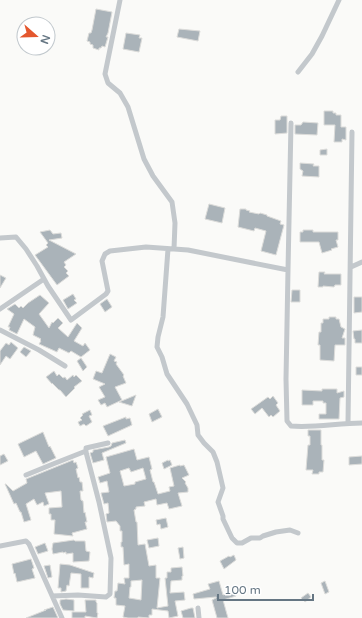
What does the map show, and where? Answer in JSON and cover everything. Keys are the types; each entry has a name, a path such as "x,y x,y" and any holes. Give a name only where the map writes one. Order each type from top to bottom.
{"street":[{"path":"120,0 105,74 108,83 120,93 128,107 144,159 153,176 172,202 175,223 174,249"},
{"path":"298,72 319,42 339,0"},
{"path":"291,123 286,379 287,421 291,426 301,427 362,423"},
{"path":"348,423 352,132"},
{"path":"0,238 16,237 26,249 71,320 108,291 102,261 105,254 110,251 146,247 188,250 288,270"},
{"path":"168,249 163,317 157,347 162,356 167,374 187,404 197,425 198,435 213,452 218,462 224,488 218,502 223,519 232,538 237,543 242,543 251,538 260,538 276,532 290,530 298,533"},
{"path":"351,267 362,262"},
{"path":"0,309 44,279"},
{"path":"0,330 39,350 65,366"},
{"path":"26,475 86,451 86,448 108,443"},
{"path":"52,596 106,597 110,594 111,558 100,502 86,451"},
{"path":"0,546 26,541 29,544 62,618"},
{"path":"198,608 199,618"}],"building":[{"path":"96,9 112,12 105,47 102,46 99,50 93,48 93,45 87,41 89,33 91,33 92,30"},
{"path":"179,29 200,31 198,41 177,37"},
{"path":"126,33 140,35 139,38 142,38 139,52 123,49"},
{"path":"324,111 333,111 336,115 341,115 341,127 346,127 346,140 342,139 342,142 334,142 335,125 324,125"},
{"path":"281,116 287,116 287,133 275,134 275,120 280,120"},
{"path":"303,122 318,123 317,135 295,134 295,125 301,125"},
{"path":"327,149 327,155 320,155 320,150"},
{"path":"300,163 319,166 319,177 302,176 303,171 300,169"},
{"path":"209,204 225,208 222,223 205,219"},
{"path":"240,209 246,209 250,211 249,212 267,215 281,221 280,224 284,225 276,255 261,251 266,231 255,228 254,231 238,227"},
{"path":"50,230 53,234 61,233 62,238 49,240 76,254 64,262 66,265 64,267 68,271 66,273 69,276 57,285 35,255 48,247 46,245 48,243 40,232"},
{"path":"303,230 313,230 313,232 338,232 338,240 336,240 338,247 322,253 319,242 300,242 300,232 303,232"},
{"path":"319,272 325,272 324,274 341,274 341,285 335,285 334,287 318,287"},
{"path":"0,275 6,278 0,288"},
{"path":"292,290 300,290 300,302 291,302"},
{"path":"73,294 76,299 74,300 77,303 68,309 63,300"},
{"path":"40,295 49,303 39,314 49,328 52,322 53,323 58,318 63,323 58,328 68,337 77,323 82,328 74,341 83,346 85,343 90,350 81,357 71,351 69,353 59,348 57,352 39,344 41,339 33,335 35,327 24,319 17,334 9,330 10,327 8,327 14,314 7,309 15,304 19,308 21,306 23,308"},
{"path":"354,297 362,297 362,312 354,313"},
{"path":"107,299 112,307 105,312 100,304"},
{"path":"329,317 336,317 336,319 339,319 341,327 345,329 342,338 345,338 345,345 335,345 334,361 320,360 320,345 318,345 319,332 321,332 321,323 323,323 323,319 329,319"},
{"path":"362,330 362,343 355,343 353,331"},
{"path":"11,342 18,348 10,359 6,356 0,365 0,351 6,343 9,345"},
{"path":"24,347 31,351 26,357 20,352"},
{"path":"110,354 116,357 114,361 117,362 116,364 124,375 123,376 126,383 115,387 122,400 107,407 105,403 101,405 98,400 105,397 99,387 105,384 93,379 96,371 102,373"},
{"path":"81,358 87,367 83,371 77,361"},
{"path":"356,367 362,367 362,375 356,375"},
{"path":"54,371 57,376 59,374 67,380 73,375 74,377 76,375 82,381 74,387 75,388 66,397 46,377"},
{"path":"322,389 337,389 337,393 344,391 344,397 340,398 339,419 319,419 319,414 326,414 326,403 323,403 323,401 313,401 313,405 302,405 302,390 322,391"},
{"path":"136,395 132,406 119,402"},
{"path":"273,396 278,403 276,405 280,411 273,417 271,415 269,417 262,408 255,414 251,409 268,397 270,399"},
{"path":"158,409 162,417 152,422 149,414"},
{"path":"90,410 92,415 89,416 92,422 86,426 84,424 80,426 78,422 82,420 80,418 83,415 82,414"},
{"path":"126,417 126,419 130,418 132,425 108,436 103,426"},
{"path":"308,430 321,430 322,460 324,460 323,472 319,472 319,474 312,474 313,470 306,470 308,445 310,445"},
{"path":"43,432 49,447 50,446 56,458 43,464 36,451 24,457 18,444"},
{"path":"125,440 126,443 102,453 104,460 93,463 90,453 93,452 93,450 109,447 112,443"},
{"path":"134,449 137,460 149,457 152,469 150,470 158,494 170,491 169,487 174,486 170,468 184,465 189,475 182,478 186,482 188,492 178,493 182,506 169,509 167,503 157,505 156,499 144,502 145,506 136,507 134,510 137,522 138,545 145,544 149,566 156,565 156,578 160,578 157,608 168,606 165,578 167,578 167,572 171,572 171,568 182,567 182,580 171,581 170,593 184,592 185,600 175,601 178,616 169,618 168,611 152,609 152,615 149,615 149,618 128,618 123,617 125,606 116,605 116,598 114,598 115,591 117,591 118,583 125,584 124,578 129,578 129,564 124,565 123,547 121,547 122,531 120,531 120,526 116,521 107,522 106,514 109,513 108,503 104,504 101,493 109,492 107,481 100,483 98,477 110,473 106,457","holes":["129,468 131,472 143,468 146,479 135,482 135,484 124,486 120,471","142,580 141,600 129,598 131,581"]},
{"path":"4,454 8,461 0,465 0,456"},
{"path":"362,456 362,464 349,465 349,457"},
{"path":"73,460 74,463 76,462 78,468 76,469 78,478 79,477 80,482 82,482 83,491 80,491 87,522 85,522 87,529 72,533 73,536 54,534 55,520 51,520 49,508 62,507 61,491 45,493 49,504 44,506 43,502 37,505 34,499 26,504 31,520 24,522 21,512 16,503 14,504 5,484 13,491 27,483 26,479"},
{"path":"170,460 172,465 164,469 162,463"},
{"path":"166,518 168,527 161,529 160,524 157,525 156,520"},
{"path":"158,538 159,546 149,548 147,540"},
{"path":"74,540 85,541 86,551 90,552 89,561 73,562 73,553 66,554 66,552 63,552 53,554 53,543"},
{"path":"45,543 48,551 38,554 35,547"},
{"path":"183,547 184,558 180,559 178,548"},
{"path":"234,555 236,560 224,569 220,561"},
{"path":"31,559 35,578 17,582 12,564"},
{"path":"60,564 70,565 94,573 93,578 89,577 89,588 81,588 81,574 71,573 69,586 67,585 66,591 61,592 61,588 58,588"},
{"path":"50,565 52,577 48,578 44,566"},
{"path":"219,581 223,595 234,591 236,596 223,600 228,618 217,618 212,600 216,597 194,599 193,594 210,589 208,584"},
{"path":"325,581 329,592 325,594 321,583"},
{"path":"308,593 311,597 305,602 301,598"},
{"path":"60,600 74,600 74,611 63,610"},
{"path":"85,600 96,600 98,613 97,618 85,616 85,618 72,618 72,612 86,612"},
{"path":"53,607 58,618 26,618 46,610 44,610"},
{"path":"193,608 195,618 183,618 181,611"}]}
